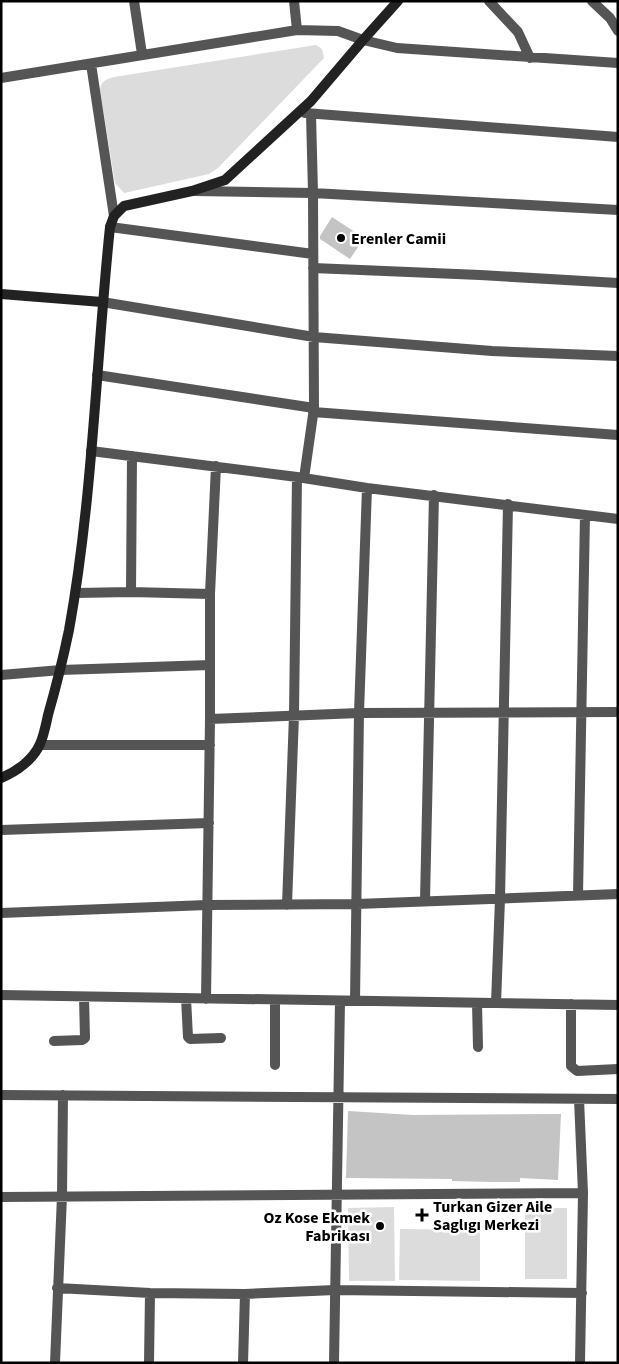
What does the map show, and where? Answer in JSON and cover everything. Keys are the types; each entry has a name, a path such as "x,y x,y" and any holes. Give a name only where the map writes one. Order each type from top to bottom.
{"street":[{"path":"134,1 142,54"},
{"path":"294,1 297,30"},
{"path":"1,778 22,766 40,745 61,670 76,593 91,451 102,302 110,227 114,216 124,206 192,191 225,180 311,101 398,1"},
{"path":"489,1 518,32 530,58"},
{"path":"592,1 610,18 618,31"},
{"path":"1,78 297,30 338,31 363,40 397,48 618,63"},
{"path":"91,64 114,216"},
{"path":"298,113 618,137"},
{"path":"287,905 301,477 313,410 311,114"},
{"path":"192,191 313,193 618,210"},
{"path":"110,227 312,254"},
{"path":"313,268 618,283"},
{"path":"1,294 102,302 314,337 492,351 618,356"},
{"path":"97,375 313,410 618,435"},
{"path":"91,451 618,519"},
{"path":"131,592 132,456"},
{"path":"206,999 210,594 216,466"},
{"path":"355,1001 359,713 368,488"},
{"path":"425,900 434,495"},
{"path":"496,1003 508,504"},
{"path":"578,895 585,515"},
{"path":"76,593 210,594"},
{"path":"1,675 61,670 210,666"},
{"path":"210,719 359,713 618,712"},
{"path":"40,745 210,745"},
{"path":"1,830 209,823"},
{"path":"1,913 207,905 357,904 618,894"},
{"path":"1,995 618,1005"},
{"path":"54,1041 82,1040 85,1038 84,996"},
{"path":"186,998 188,1036 190,1038 221,1038"},
{"path":"275,1000 275,1065"},
{"path":"334,1363 340,1001"},
{"path":"477,1003 478,1047"},
{"path":"571,1004 571,1066 577,1071 618,1069"},
{"path":"1,1094 618,1099"},
{"path":"55,1363 62,1196 63,1095"},
{"path":"579,1099 583,1193 580,1363"},
{"path":"1,1197 583,1193"},
{"path":"57,1288 150,1293 245,1294 335,1290 582,1293"},
{"path":"149,1363 150,1293"},
{"path":"244,1363 245,1294"}],"shaded area":[{"path":"316,45 322,49 324,58 218,168 209,174 124,193 115,183 100,90 104,81 114,77"},
{"path":"394,1207 395,1281 349,1281 348,1208"},
{"path":"525,1208 567,1208 567,1279 525,1279"},
{"path":"400,1229 480,1230 480,1281 399,1280"}],"building":[{"name":"Erenler Camii","path":"332,217 364,238 350,259 320,239"},
{"path":"348,1111 413,1115 561,1114 558,1180 520,1178 520,1182 492,1182 452,1181 452,1179 346,1178"}],"place":[{"name":"Erenler Camii","path":"341,238"},
{"name":"Turkan Gizer Aile Saglıgı Merkezi","path":"422,1215"},
{"name":"Oz Kose Ekmek Fabrikası","path":"380,1226"}]}
